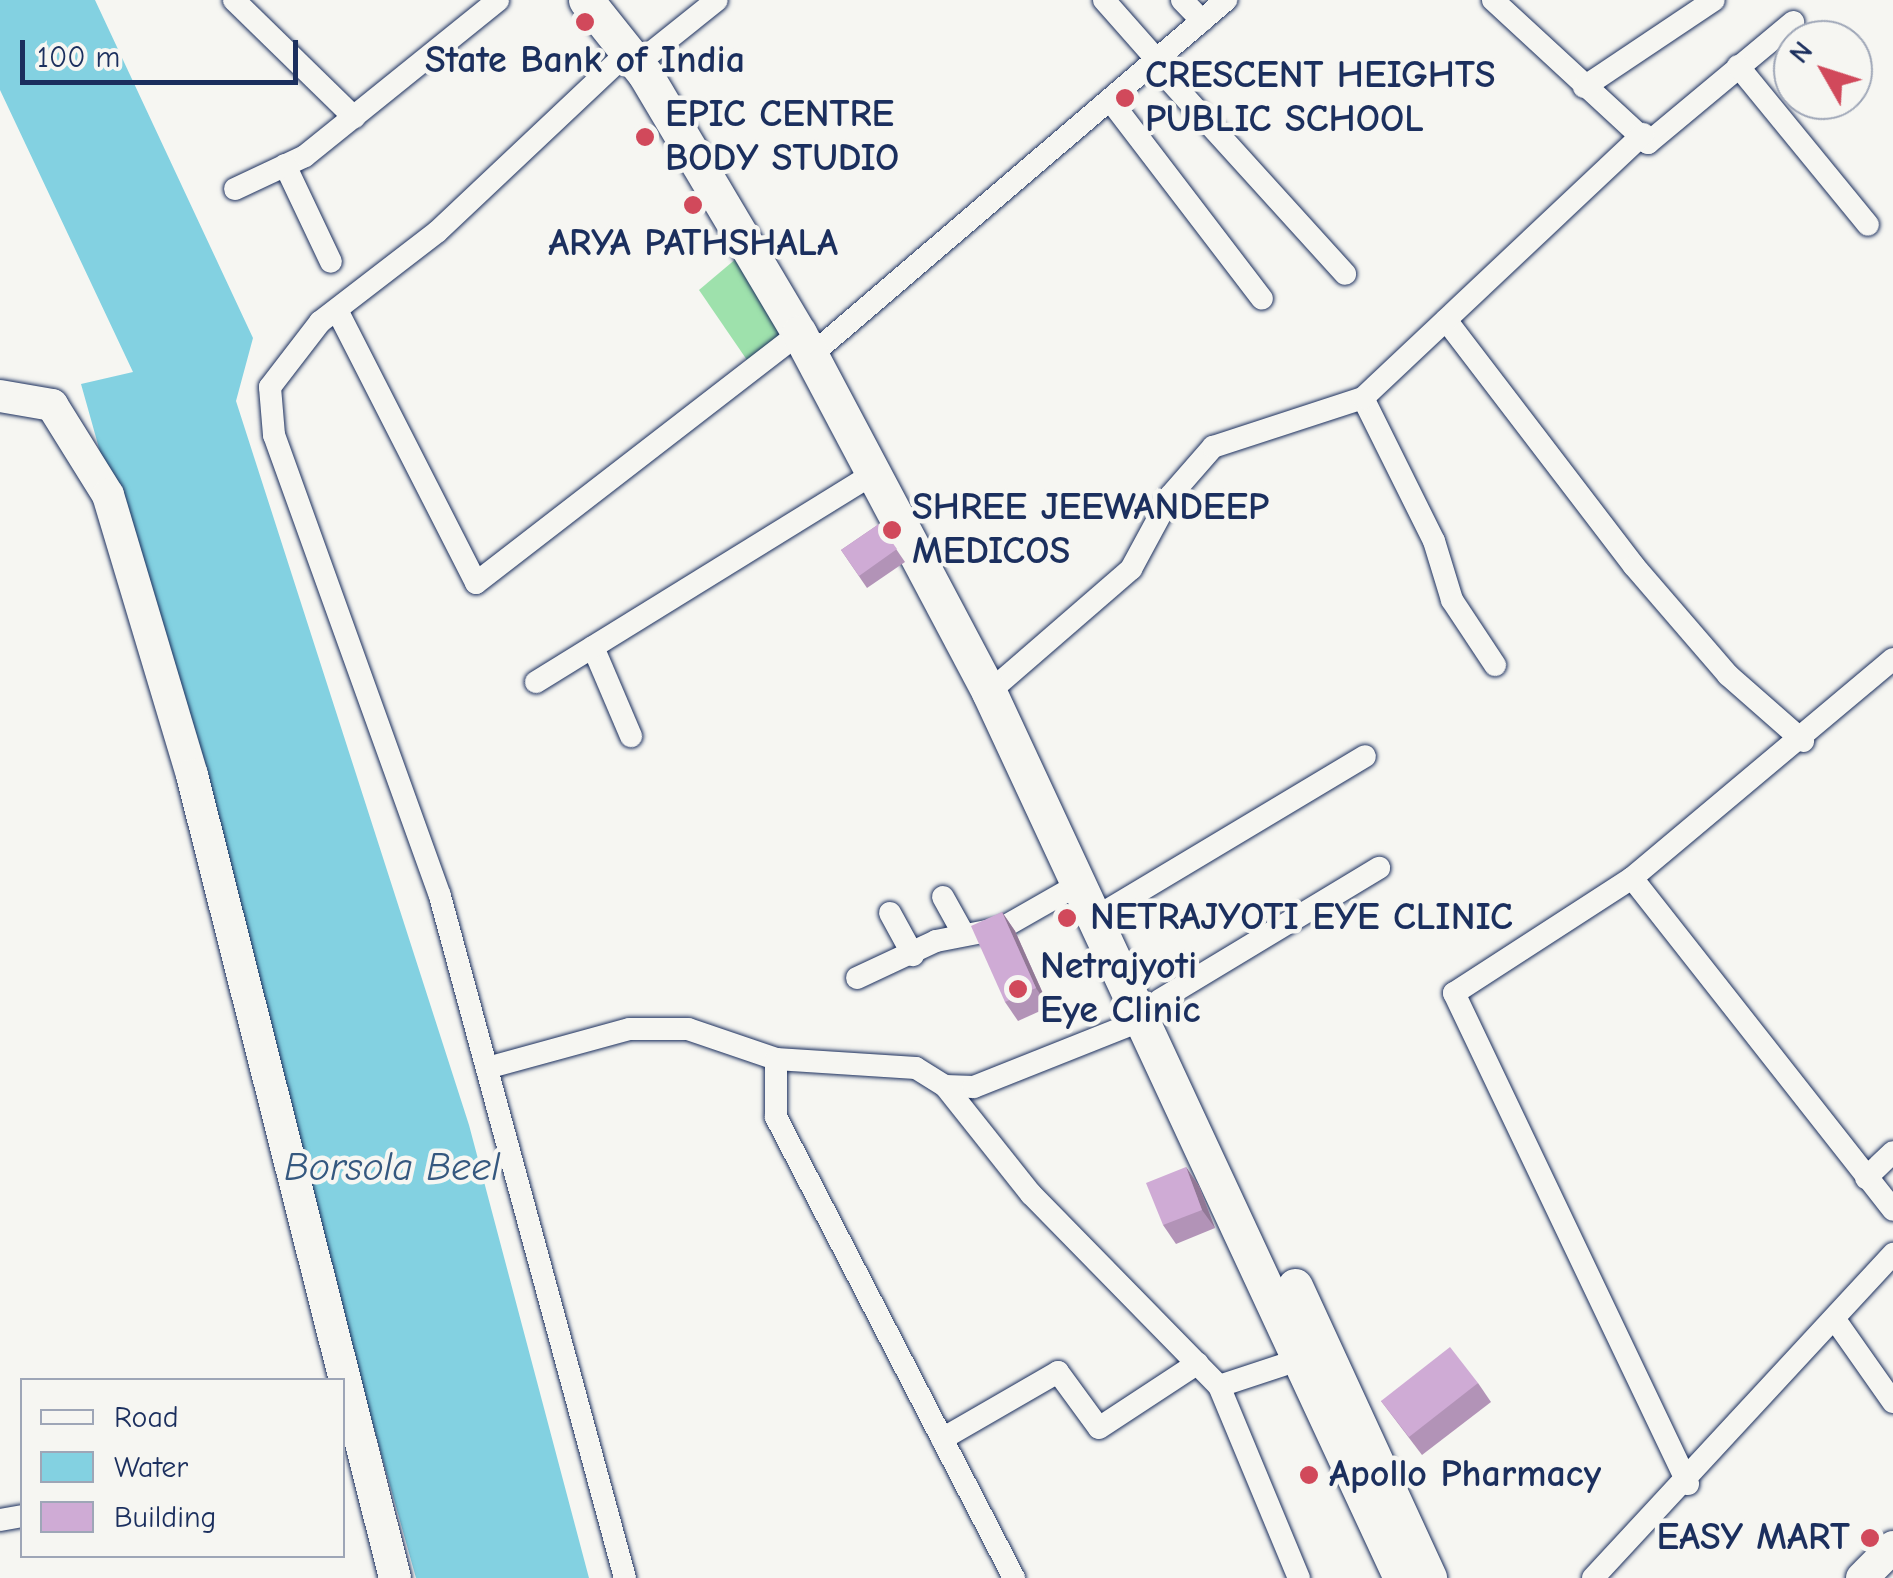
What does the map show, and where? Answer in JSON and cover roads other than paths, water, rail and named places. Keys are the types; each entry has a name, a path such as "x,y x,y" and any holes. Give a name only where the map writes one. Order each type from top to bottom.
{"main road":[{"path":"586,0 632,58 805,344 868,477 989,692 1104,929 1129,951 1401,1578"},
{"path":"1104,929 1104,972 1379,1578"},
{"path":"1146,994 1429,1578"}],"street":[{"path":"234,0 354,116"},
{"path":"236,189 286,166 498,0"},
{"path":"625,1578 487,1068 376,699 274,434 276,367 437,232 632,58 718,0"},
{"path":"1104,0 1345,274"},
{"path":"1182,0 1202,21"},
{"path":"338,312 476,582 805,344 1110,100 1226,0"},
{"path":"1493,0 1648,142 1773,38"},
{"path":"1584,87 1714,0"},
{"path":"1738,66 1868,225"},
{"path":"1110,100 1262,299"},
{"path":"989,692 1131,569 1171,494 1214,447 1363,398 1643,134"},
{"path":"286,166 331,262"},
{"path":"1446,320 1634,566 1728,674 1802,741"},
{"path":"0,396 52,405 108,495 192,775 335,1378"},
{"path":"1363,398 1434,540 1452,600 1495,664"},
{"path":"536,682 868,477"},
{"path":"593,647 630,736"},
{"path":"1688,1484 1454,992 1632,878 1802,741 1893,659"},
{"path":"1104,929 1365,756"},
{"path":"1146,994 1379,868"},
{"path":"1632,878 1893,1210"},
{"path":"857,978 963,934 1002,928 1082,883"},
{"path":"943,897 963,934"},
{"path":"890,914 912,955"},
{"path":"945,1086 1018,1076 1130,1025"},
{"path":"487,1068 630,1029 688,1029 776,1059 916,1068 945,1086 1044,1207 1218,1386 1299,1578"},
{"path":"776,1059 776,1116 1014,1578"},
{"path":"1866,1178 1893,1152"},
{"path":"1594,1578 1688,1484 1893,1254"},
{"path":"1836,1320 1893,1402"},
{"path":"942,1439 1058,1372 1099,1428 1198,1362"},
{"path":"1218,1386 1283,1364"},
{"path":"345,1422 395,1578"},
{"path":"1862,1578 1893,1547"}],"water":[{"name":"Borsola Beel","path":"0,0 95,0 253,338 236,401 469,1125 589,1578 416,1578 81,384 133,372 0,90"}],"place":[{"name":"State Bank of India","path":"585,22"},
{"name":"CRESCENT HEIGHTS PUBLIC SCHOOL","path":"1125,98"},
{"name":"EPIC CENTRE BODY STUDIO","path":"645,137"},
{"name":"ARYA PATHSHALA","path":"693,205"},
{"name":"SHREE JEEWANDEEP MEDICOS","path":"892,530"},
{"name":"NETRAJYOTI EYE CLINIC","path":"1067,918"},
{"name":"Netrajyoti Eye Clinic","path":"1018,989"},
{"name":"Apollo Pharmacy","path":"1309,1475"},
{"name":"EASY MART","path":"1870,1538"}]}
